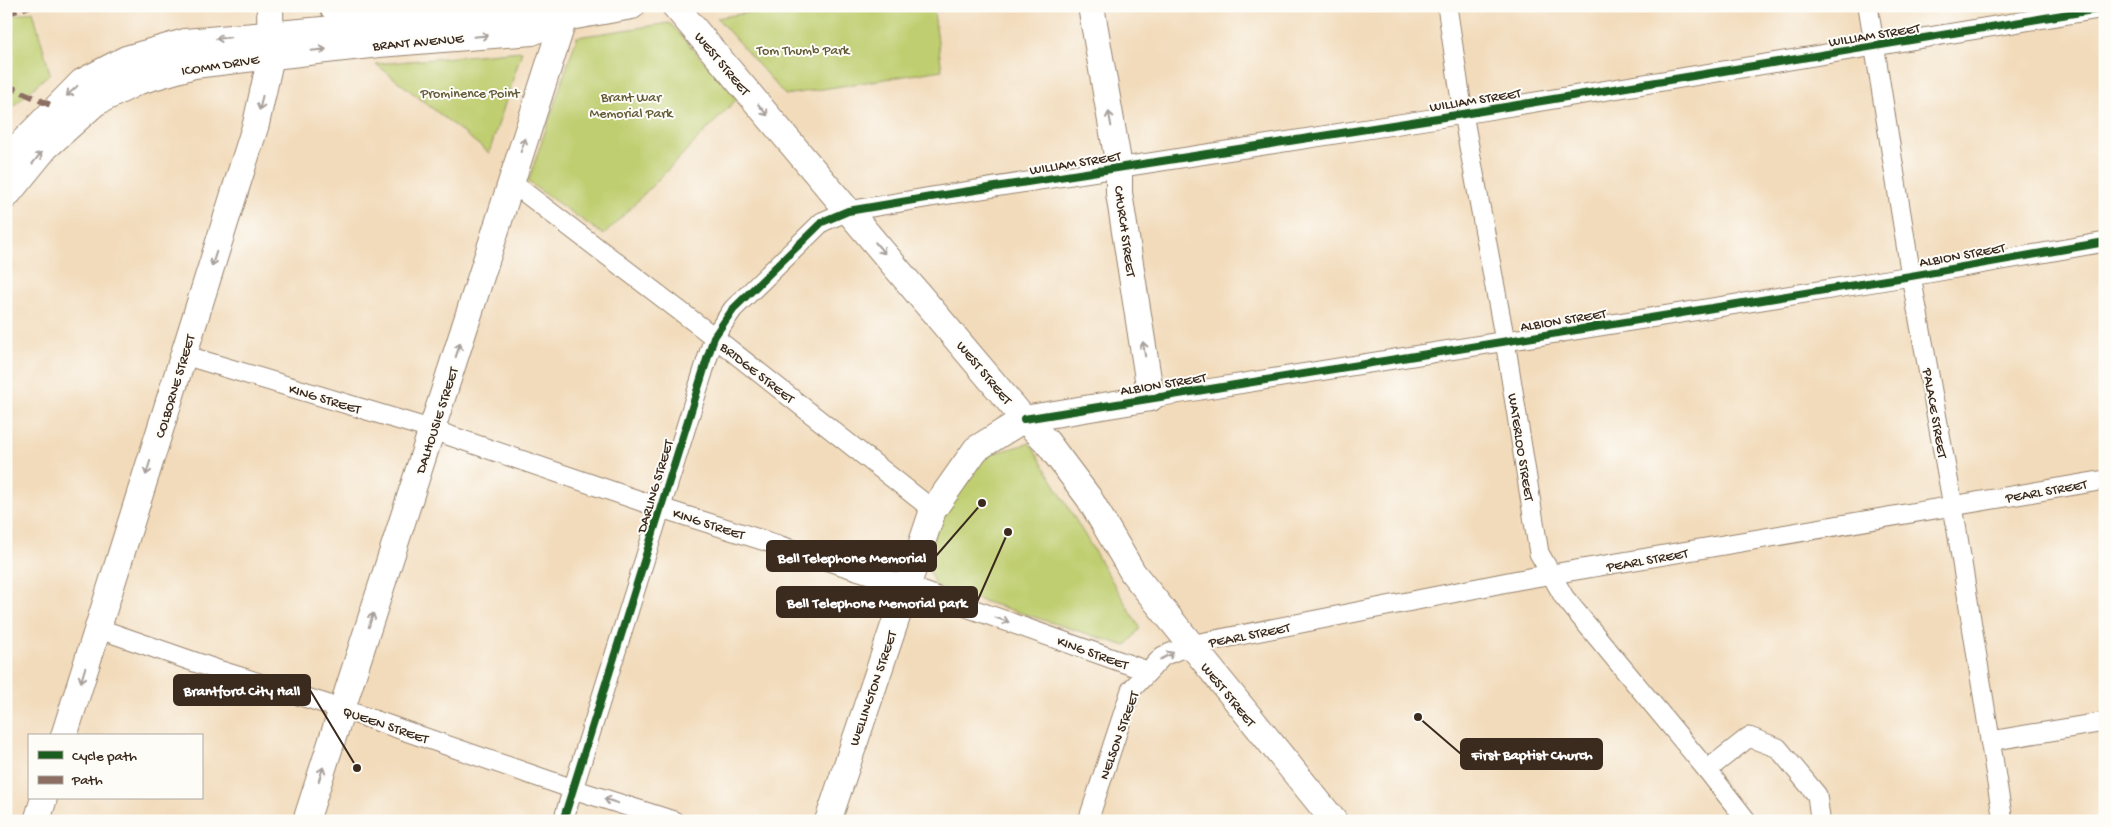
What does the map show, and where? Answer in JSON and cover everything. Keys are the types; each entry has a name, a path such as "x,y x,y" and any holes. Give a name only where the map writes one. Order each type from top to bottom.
{"main road":[{"name":"COLBORNE STREET","path":"65,734 256,124 271,45 270,6"},
{"path":"332,6 351,15 391,16"},
{"name":"BRANT AVENUE","path":"271,45 391,16 566,12 632,6"},
{"name":"WEST STREET","path":"675,6 1024,419 1047,442 1089,498 1133,573 1334,821"},
{"name":"CHURCH STREET","path":"1091,6 1119,168 1120,193 1151,398"},
{"name":"BRANT AVENUE","path":"271,45 532,32 566,12"},
{"name":"DALHOUSIE STREET","path":"306,821 566,12"},
{"name":"ICOMM DRIVE","path":"6,159 82,82 126,59 185,42 271,45"},
{"name":"ICOMM DRIVE","path":"6,196 46,147 95,103 139,82 194,65 271,45"},
{"name":"ALBION STREET","path":"1024,419 1151,398"},
{"name":"WELLINGTON STREET","path":"828,821 933,510 976,449 1024,419"},
{"path":"37,821 43,800"}],"street":[{"name":"WATERLOO STREET","path":"1447,6 1463,114 1506,341 1539,553 1564,596 1747,821"},
{"name":"PALACE STREET","path":"1868,6 1911,276 1953,506 2003,821"},
{"name":"WILLIAM STREET","path":"848,211 1463,114 2105,8"},
{"name":"BRIDGE STREET","path":"511,182 714,337 933,510"},
{"name":"DARLING STREET","path":"563,821 714,337 733,309 822,222 848,211"},
{"name":"ALBION STREET","path":"1151,398 1911,276 2105,242"},
{"name":"KING STREET","path":"184,355 433,430 661,508 907,586 1147,671"},
{"name":"PEARL STREET","path":"1190,645 1551,575 2105,480"},
{"name":"QUEEN STREET","path":"97,628 674,821"},
{"name":"NELSON STREET","path":"1088,821 1131,690 1163,656 1190,645"},
{"path":"1990,741 2105,722"},
{"path":"1707,770 1749,737 1778,748 1817,795 1820,818 1817,821"}],"green space":[{"name":"Tom Thumb Park","path":"785,6 933,6 942,70 785,95 717,18"},
{"path":"33,11 50,73 6,113 6,18"},
{"name":"Brant War Memorial Park","path":"670,23 737,99 604,235 528,182 577,37"},
{"name":"Prominence Point","path":"522,51 489,153 376,64"},
{"path":"1030,443 1140,628 1126,646 935,586 923,553 941,511 984,456"}],"marked path":[{"path":"6,14 30,6"},
{"path":"6,85 55,107"}],"cycle path":[{"path":"563,821 714,337 733,309 822,222 848,211 931,197 1463,114 2105,8"},
{"path":"1024,419 1911,276 2105,242"}],"place":[{"name":"Bell Telephone Memorial","path":"982,503"},
{"name":"Bell Telephone Memorial park","path":"1008,532"},
{"name":"First Baptist Church","path":"1418,717"},
{"name":"Brantford City Hall","path":"357,768"}]}
